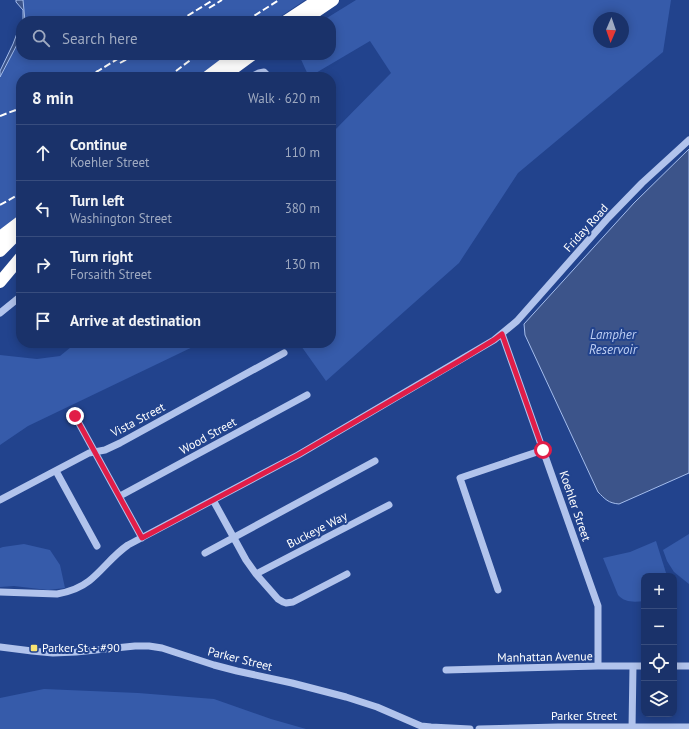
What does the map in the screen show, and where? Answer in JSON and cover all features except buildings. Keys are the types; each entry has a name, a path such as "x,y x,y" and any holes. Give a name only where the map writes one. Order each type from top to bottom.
{"highway":[{"path":"294,16 318,0"},
{"path":"309,16 333,0"},
{"path":"214,72 229,60"},
{"path":"229,72 245,60"},
{"path":"0,237 16,225"},
{"path":"0,251 16,235"},
{"path":"0,272 16,256"},
{"path":"0,282 16,263"}],"street":[{"name":"Friday Road","path":"0,592 58,594 76,589 90,580 121,550 334,434 494,340 517,321 608,218 642,183 689,140"},
{"path":"0,313 16,300"},
{"name":"Koehler Street","path":"502,334 598,606 598,666"},
{"name":"Vista Street","path":"0,500 89,453 105,450 120,443 284,353"},
{"name":"Wood Street","path":"120,496 307,394"},
{"path":"75,416 142,538"},
{"path":"498,590 460,478 543,450"},
{"path":"205,553 375,461"},
{"path":"56,471 97,546"},
{"path":"213,500 246,560 278,599 283,602 293,602 347,574"},
{"name":"Buckeye Way","path":"256,574 389,505"},
{"name":"Parker Street","path":"0,647 54,653 135,646 162,648 214,665 346,697 377,707 422,726 431,728 470,729"},
{"path":"632,728 633,666"},
{"name":"Manhattan Avenue","path":"446,670 641,666"},
{"path":"677,666 689,666"},
{"name":"Parker Street","path":"479,729 558,727 689,727"}],"shaded area":[{"path":"23,0 305,0 281,16 25,16"},
{"path":"356,0 671,0 663,52 518,173 459,263 326,381 303,348 336,348 336,129 391,73 370,41 317,72 307,72 301,60 336,60 336,16 330,16"},
{"path":"16,47 16,60 220,60 204,72 16,72 16,217 0,230 0,77"},
{"path":"70,348 191,348 28,426 0,445 0,355 37,359 60,356"},
{"path":"689,534 689,584 674,572 667,561 663,550"},
{"path":"656,541 666,573 641,573 641,601 627,601 618,595 603,558 630,552"},
{"path":"24,544 50,550 60,565 65,588 48,590 14,586 0,587 0,548"},
{"path":"44,689 138,693 214,699 271,719 306,729 0,729 0,698"}],"water":[{"path":"16,0 23,0 25,16 23,16 23,10"},
{"path":"16,36 16,47 0,77 0,71"},
{"name":"Lampher Reservoir","path":"689,149 689,473 619,504 612,503 598,492 525,335 524,324 634,203"}],"railway":[{"path":"187,16 213,0"},
{"path":"209,8 222,0"},
{"path":"254,16 279,0"},
{"path":"96,72 116,60"},
{"path":"120,63 125,60"},
{"path":"175,72 190,60"},
{"path":"0,116 16,110"},
{"path":"0,205 16,196"}],"place":[{"name":"Parker St + #90","path":"34,648"}],"route":[{"path":"75,416 142,538 298,455 461,360 502,334 543,450"}]}
